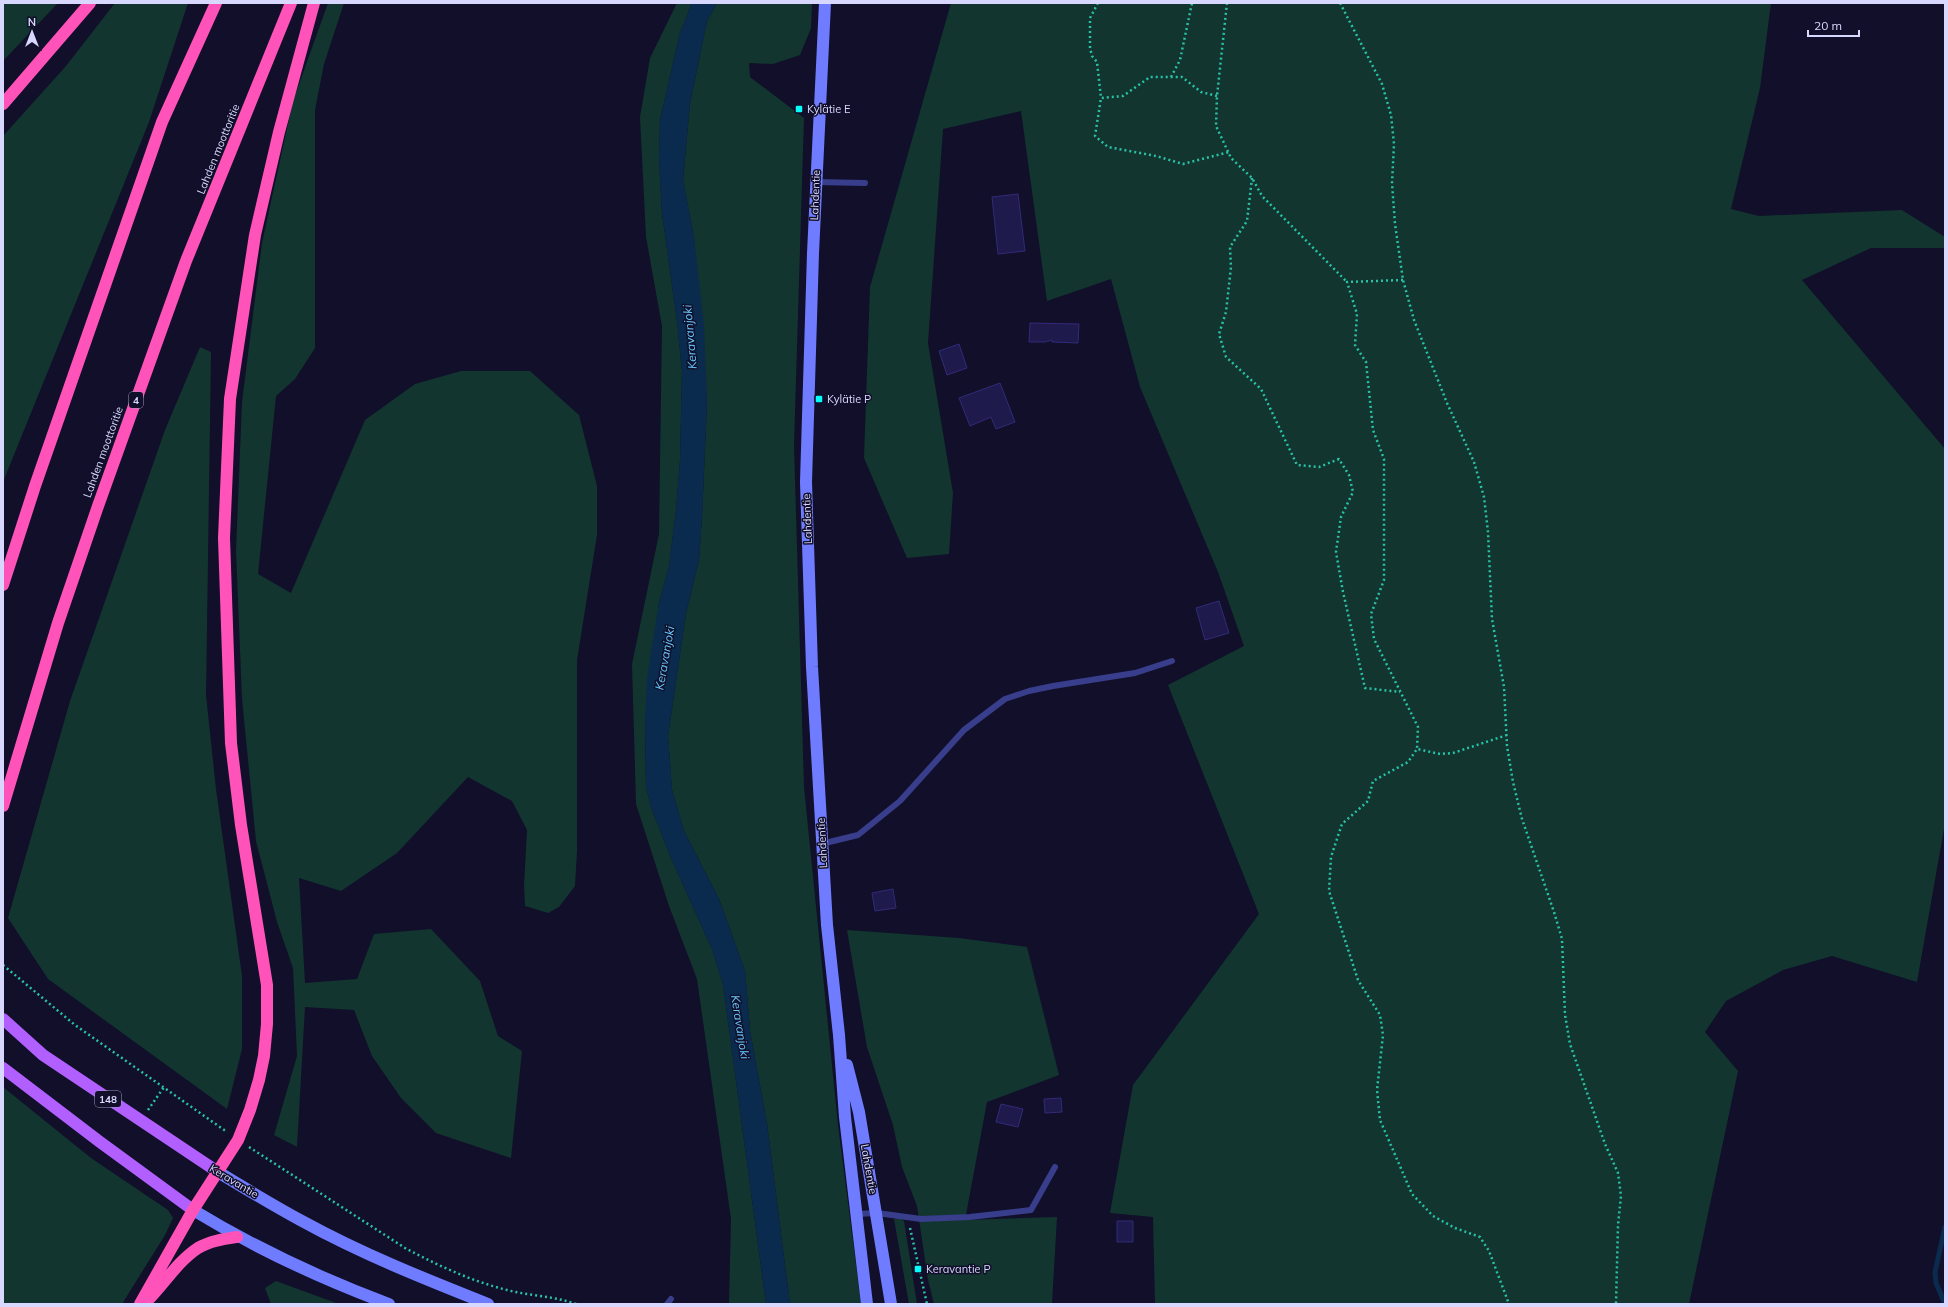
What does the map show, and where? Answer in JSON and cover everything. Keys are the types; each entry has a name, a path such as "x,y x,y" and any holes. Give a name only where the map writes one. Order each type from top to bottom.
{"highway":[{"path":"3,104 90,3"},
{"path":"3,585 35,486 162,122 216,3"},
{"name":"Lahden moottoritie","path":"3,806 58,623 98,506 186,261 291,3"},
{"path":"140,1304 193,1210 238,1140 250,1110 259,1080 267,1024 267,985 241,825 231,743 224,538 230,399 255,235 279,132 314,3"},
{"path":"144,1304 181,1263 198,1248 212,1242 237,1237"}],"main road":[{"name":"Lahdentie","path":"825,3 816,182 806,482 812,667 826,924 839,1035 844,1117 867,1304"},
{"name":"Keravantie","path":"3,1019 43,1054 141,1121 218,1172 303,1222 425,1279 488,1304"},
{"name":"Lahdentie","path":"839,1035 859,1112 891,1304"},
{"path":"3,1068 100,1142 193,1210 237,1237 293,1265 341,1286 389,1304"}],"lane":[{"path":"816,182 865,184"},
{"path":"821,844 858,835 900,801 964,730 984,713 1005,699 1029,691 1053,686 1135,673 1172,661"},
{"path":"856,1214 877,1213 921,1219 970,1217 1031,1210 1055,1167"}],"path":[{"path":"1098,3 1090,18 1090,48 1092,56 1097,62 1101,98 1095,136 1108,147 1156,156 1183,164 1228,152"},
{"path":"1171,77 1180,60 1192,3"},
{"path":"1227,3 1217,96 1216,126 1231,158 1252,178 1262,196 1348,282 1357,314 1355,345 1366,362 1373,430 1384,459 1384,580 1371,614 1374,639 1418,727 1417,749 1408,762 1373,781 1368,801 1342,824 1331,857 1329,891 1358,980 1380,1015 1383,1035 1377,1090 1380,1120 1412,1194 1433,1216 1455,1228 1480,1237 1489,1251 1508,1304"},
{"path":"1340,3 1382,84 1391,114 1394,144 1392,183 1394,217 1403,280 1414,320 1447,403 1474,462 1484,497 1488,532 1492,619 1504,687 1507,734 1513,782 1522,819 1562,939 1565,1015 1570,1044 1605,1144 1618,1173 1622,1196 1618,1225 1616,1304"},
{"path":"1101,98 1123,96 1150,77 1182,77 1201,92 1217,96"},
{"path":"1252,178 1247,221 1230,247 1231,267 1226,312 1218,334 1226,357 1261,389 1297,466 1319,467 1339,459 1349,475 1352,492 1341,517 1336,552 1343,592 1360,668 1365,688 1400,692"},
{"path":"1348,282 1403,280"},
{"path":"1417,749 1440,754 1453,753 1507,734"},
{"path":"3,965 75,1025 226,1131"},
{"path":"141,1121 164,1088"},
{"path":"262,1156 405,1248 431,1262 508,1291 576,1304"},
{"path":"907,1216 927,1304"}],"green space":[{"path":"3,3 58,3 3,61"},
{"path":"115,3 188,3 149,122 3,482 3,136 66,66"},
{"path":"328,3 344,3 324,64 315,110 315,348 295,379 276,396 258,574 291,593 365,420 415,384 461,371 530,371 579,415 597,486 597,535 577,660 577,851 575,886 559,907 548,913 525,906 524,885 527,830 512,801 468,777 397,853 341,891 299,878 305,983 357,979 374,934 431,929 480,981 498,1036 522,1051 511,1158 436,1133 401,1098 372,1056 354,1010 305,1007 297,1147 274,1135 297,1056 293,968 277,922 256,841 242,699 236,551 242,402 262,243 293,101"},
{"path":"677,3 692,3 680,33 660,120 659,160 662,213 677,321 682,371 680,461 669,566 659,603 645,721 646,786 651,807 671,858 712,949 723,984 766,1304 729,1304 731,1219 697,979 669,906 636,804 632,664 659,534 662,326 646,237 640,117 650,58"},
{"path":"717,3 812,3 811,28 800,55 773,64 749,63 750,77 804,118 794,445 804,787 838,1125 861,1304 790,1304 767,1124 750,1031 745,971 719,899 684,831 672,790 668,736 686,613 699,560 707,402 694,238 683,180 690,103 707,21"},
{"path":"951,3 1771,3 1760,88 1731,209 1759,216 1902,210 1945,237 1945,248 1871,248 1802,280 1945,449 1945,823 1917,982 1832,956 1783,970 1726,1001 1705,1032 1738,1071 1689,1304 1155,1304 1153,1217 1110,1213 1133,1085 1259,914 1168,685 1244,646 1218,572 1140,387 1111,279 1047,301 1021,111 943,129 928,343 953,493 949,554 907,558 864,458 870,287"},
{"path":"200,347 211,352 206,695 216,789 242,976 242,1049 227,1109 48,979 8,918 70,701 165,430"},
{"path":"847,930 959,938 1027,947 1059,1075 987,1102 965,1220 1057,1217 1052,1304 934,1304 928,1280 917,1206 902,1167 893,1125 867,1047"},
{"path":"3,1087 91,1158 168,1210 173,1218 165,1235 122,1304 3,1304"},
{"path":"900,1218 904,1221 917,1304 909,1304 894,1219"},
{"path":"276,1281 339,1304 271,1304 265,1288"}],"water":[{"name":"Keravanjoki","path":"692,3 717,3 707,21 690,103 683,179 694,238 704,325 707,402 699,560 686,613 668,736 672,790 684,831 719,899 745,971 750,1031 767,1124 790,1304 766,1304 723,984 712,949 671,858 651,807 646,786 645,721 647,678 659,603 669,566 676,510 680,461 682,371 677,321 662,213 659,160 660,120 680,33"}],"building":[{"path":"1018,194 1025,251 998,254 992,197"},
{"path":"1030,323 1079,324 1078,343 1052,342 1052,340 1045,342 1029,342"},
{"path":"959,344 967,368 947,375 939,351"},
{"path":"1000,383 1015,422 996,429 991,417 970,426 959,398"},
{"path":"1219,601 1229,633 1205,640 1196,608"},
{"path":"893,889 896,908 875,911 872,893"},
{"path":"1061,1098 1062,1112 1045,1113 1044,1099"},
{"path":"1001,1104 1023,1109 1018,1127 996,1122"},
{"path":"1117,1221 1133,1221 1133,1242 1117,1242"}],"waterway":[{"path":"1945,1227 1935,1272 1936,1283 1945,1304"}],"place":[{"name":"Kylätie E","path":"799,109"},
{"name":"Kylätie P","path":"819,399"},
{"name":"Keravantie P","path":"918,1269"}]}
